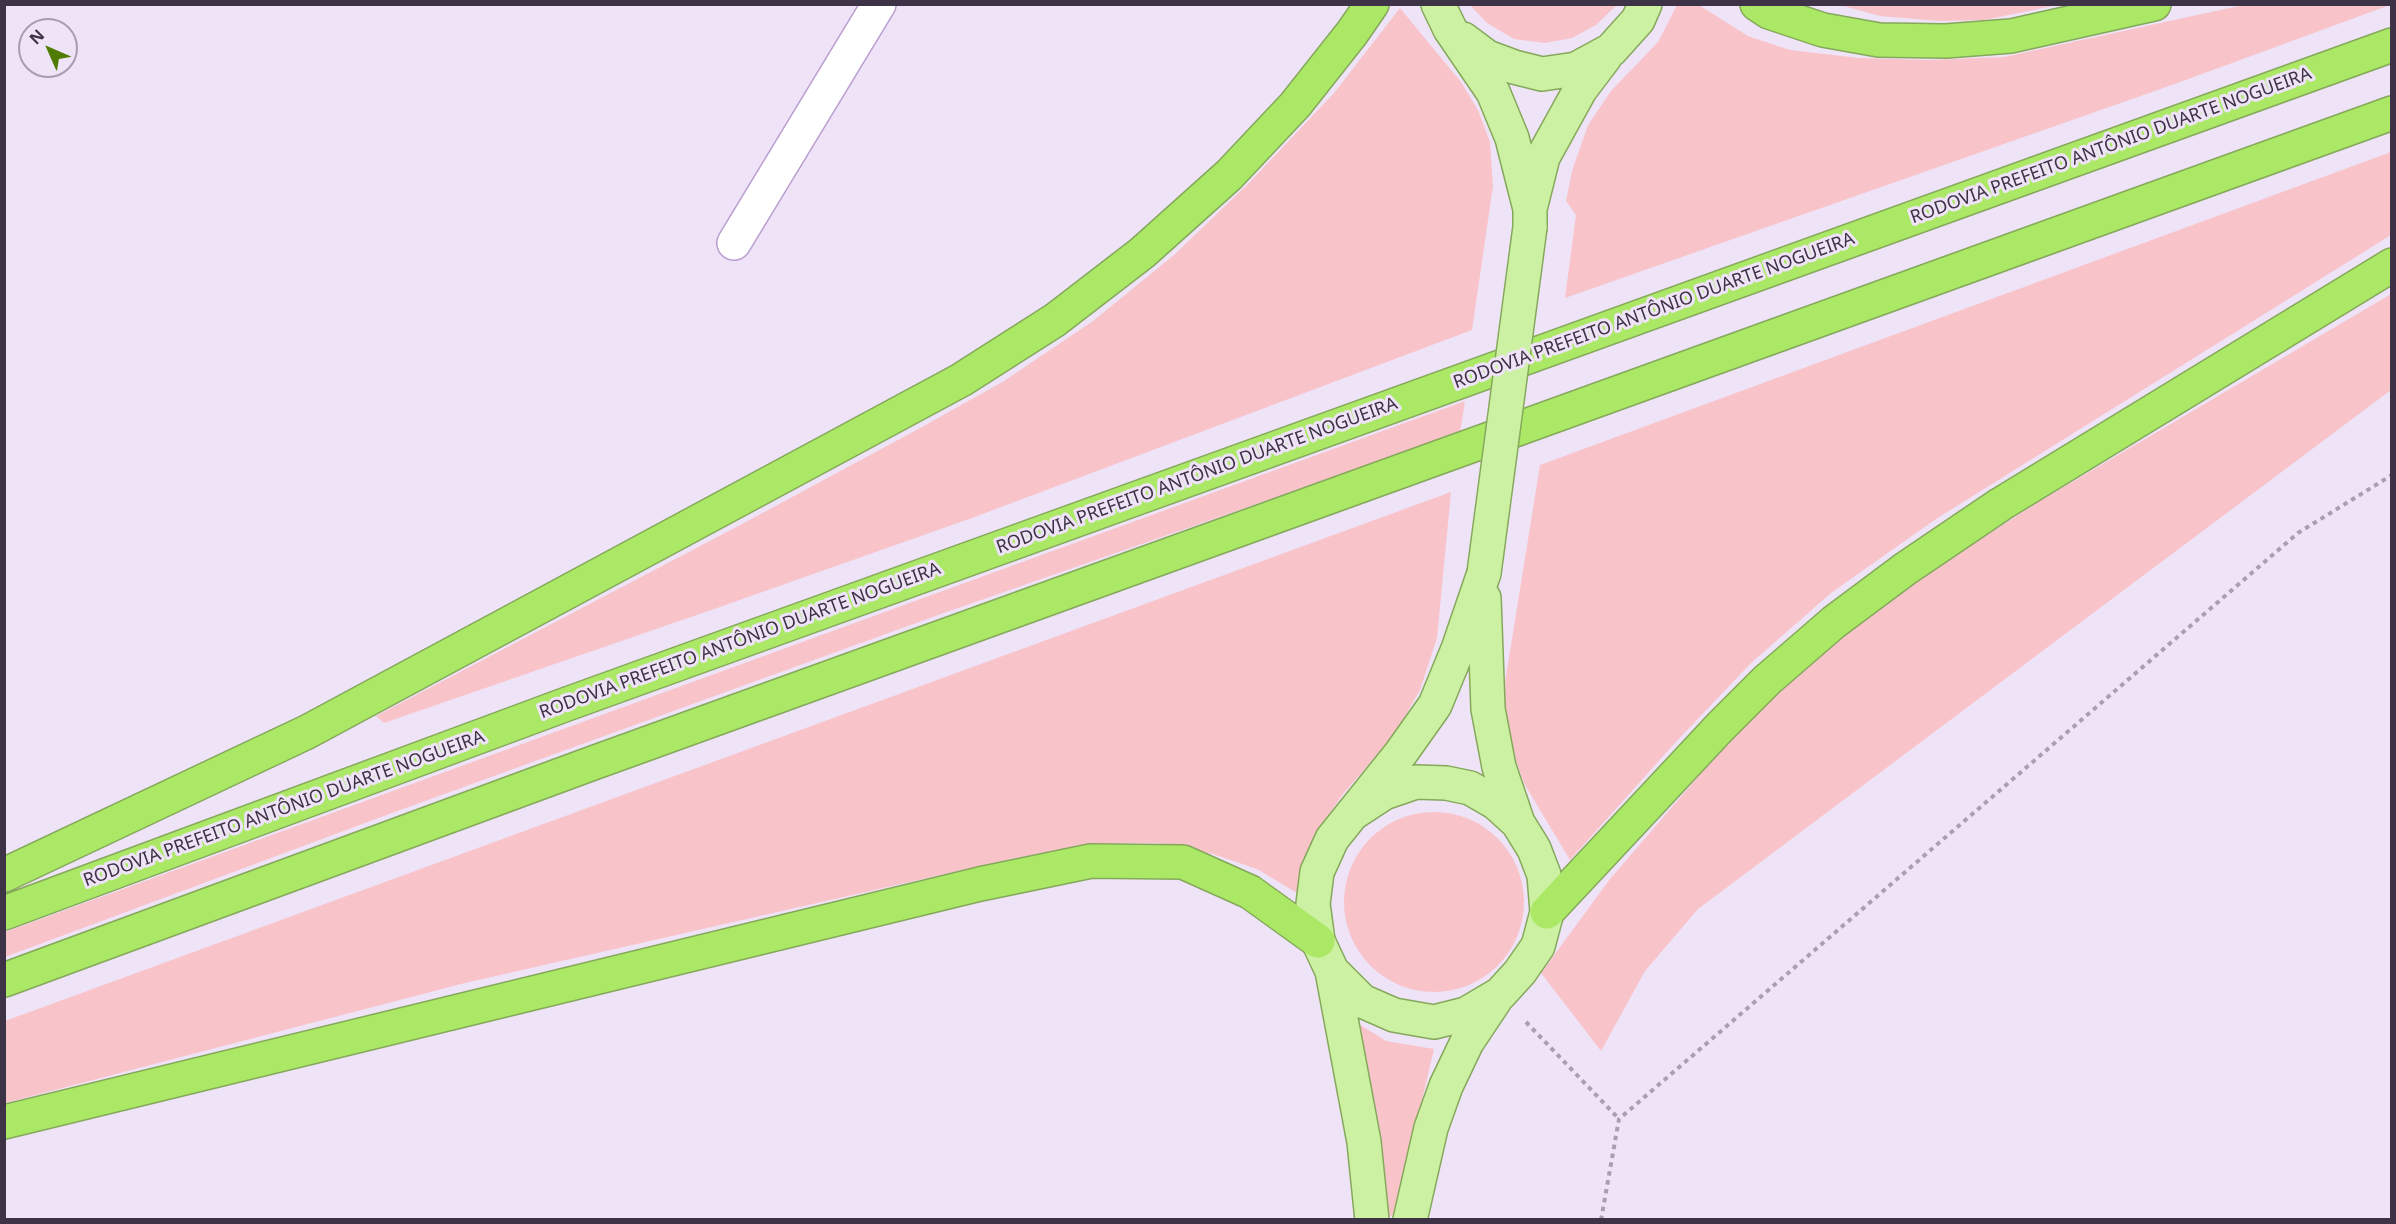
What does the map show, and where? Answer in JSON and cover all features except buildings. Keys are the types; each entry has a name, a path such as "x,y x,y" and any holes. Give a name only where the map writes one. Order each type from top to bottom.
{"highway":[{"path":"4,875 307,732 961,380 1055,320 1142,253 1229,175 1295,105 1372,4"},
{"path":"1757,4 1769,12 1823,30 1879,40 1946,41 2011,36 2154,4"},
{"name":"RODOVIA PREFEITO ANTÔNIO DUARTE NOGUEIRA","path":"4,913 567,704 2391,45"},
{"path":"4,980 593,763 2391,113"},
{"path":"1547,912 1720,727 1767,680 1834,622 1905,569 2001,504 2391,265"},
{"path":"4,1122 980,884 1091,861 1183,862 1250,892 1318,941"}],"main road":[{"path":"1410,1220 1431,1128 1446,1086 1467,1042 1500,994 1520,972 1538,946 1547,912 1544,875 1534,849 1518,823 1498,768 1488,709 1484,573 1530,218 1543,157 1580,90 1638,20 1645,4"},
{"path":"1444,17 1487,57 1542,74 1576,69 1611,50"},
{"path":"1444,17 1493,92 1512,138 1530,218"},
{"path":"1372,1220 1364,1142 1332,971 1318,941 1313,904 1317,872 1332,839 1401,753 1435,705 1458,649 1484,573"},
{"path":"1355,812 1384,793 1416,782 1446,783 1470,788 1496,803 1518,823"},
{"path":"1332,971 1362,1001 1394,1015 1434,1022 1466,1014 1500,994"}],"street":[{"path":"734,243 879,4"}],"path":[{"path":"1601,1220 1619,1119 2298,533 2391,475"},
{"path":"1500,994 1619,1119"}],"shaded area":[{"path":"1470,5 1617,5 1596,25 1572,38 1545,43 1514,39 1487,23"},
{"path":"1677,5 1699,5 1748,36 1790,50 1859,58 1929,60 2004,57 2243,5 2390,5 2172,85 1565,298 1576,215 1566,201 1572,171 1588,125 1611,91 1658,42"},
{"path":"1840,5 2058,5 1984,20 1939,21 1880,16"},
{"path":"1400,8 1461,82 1478,110 1490,142 1493,186 1472,330 972,518 717,608 384,723 376,716 922,427 1004,381 1093,321 1174,255 1248,184 1334,93"},
{"path":"2391,152 2391,235 1936,519 1831,593 1751,663 1674,744 1570,860 1525,785 1508,740 1502,701 1540,465"},
{"path":"2391,294 2391,390 1698,909 1645,971 1601,1051 1541,973 1610,879 1753,713 1829,646 1911,584 2040,501"},
{"path":"1465,401 1460,433 941,614 392,813 5,957 5,932"},
{"path":"1451,492 1437,638 1420,690 1394,735 1343,794 1318,830 1304,859 1297,893 1257,869 1213,854 1157,843 1090,844 1011,859 465,983 5,1103 5,1021"},
{"path":"1434,812 1468,819 1484,827 1498,838 1509,852 1517,868 1524,902 1517,936 1509,952 1498,966 1484,977 1468,985 1434,992 1400,985 1384,977 1370,966 1359,952 1351,936 1344,902 1351,868 1359,852 1370,838 1384,827 1400,819"},
{"path":"1359,1024 1386,1041 1434,1049 1395,1215 1389,1216 1381,1136"}]}
